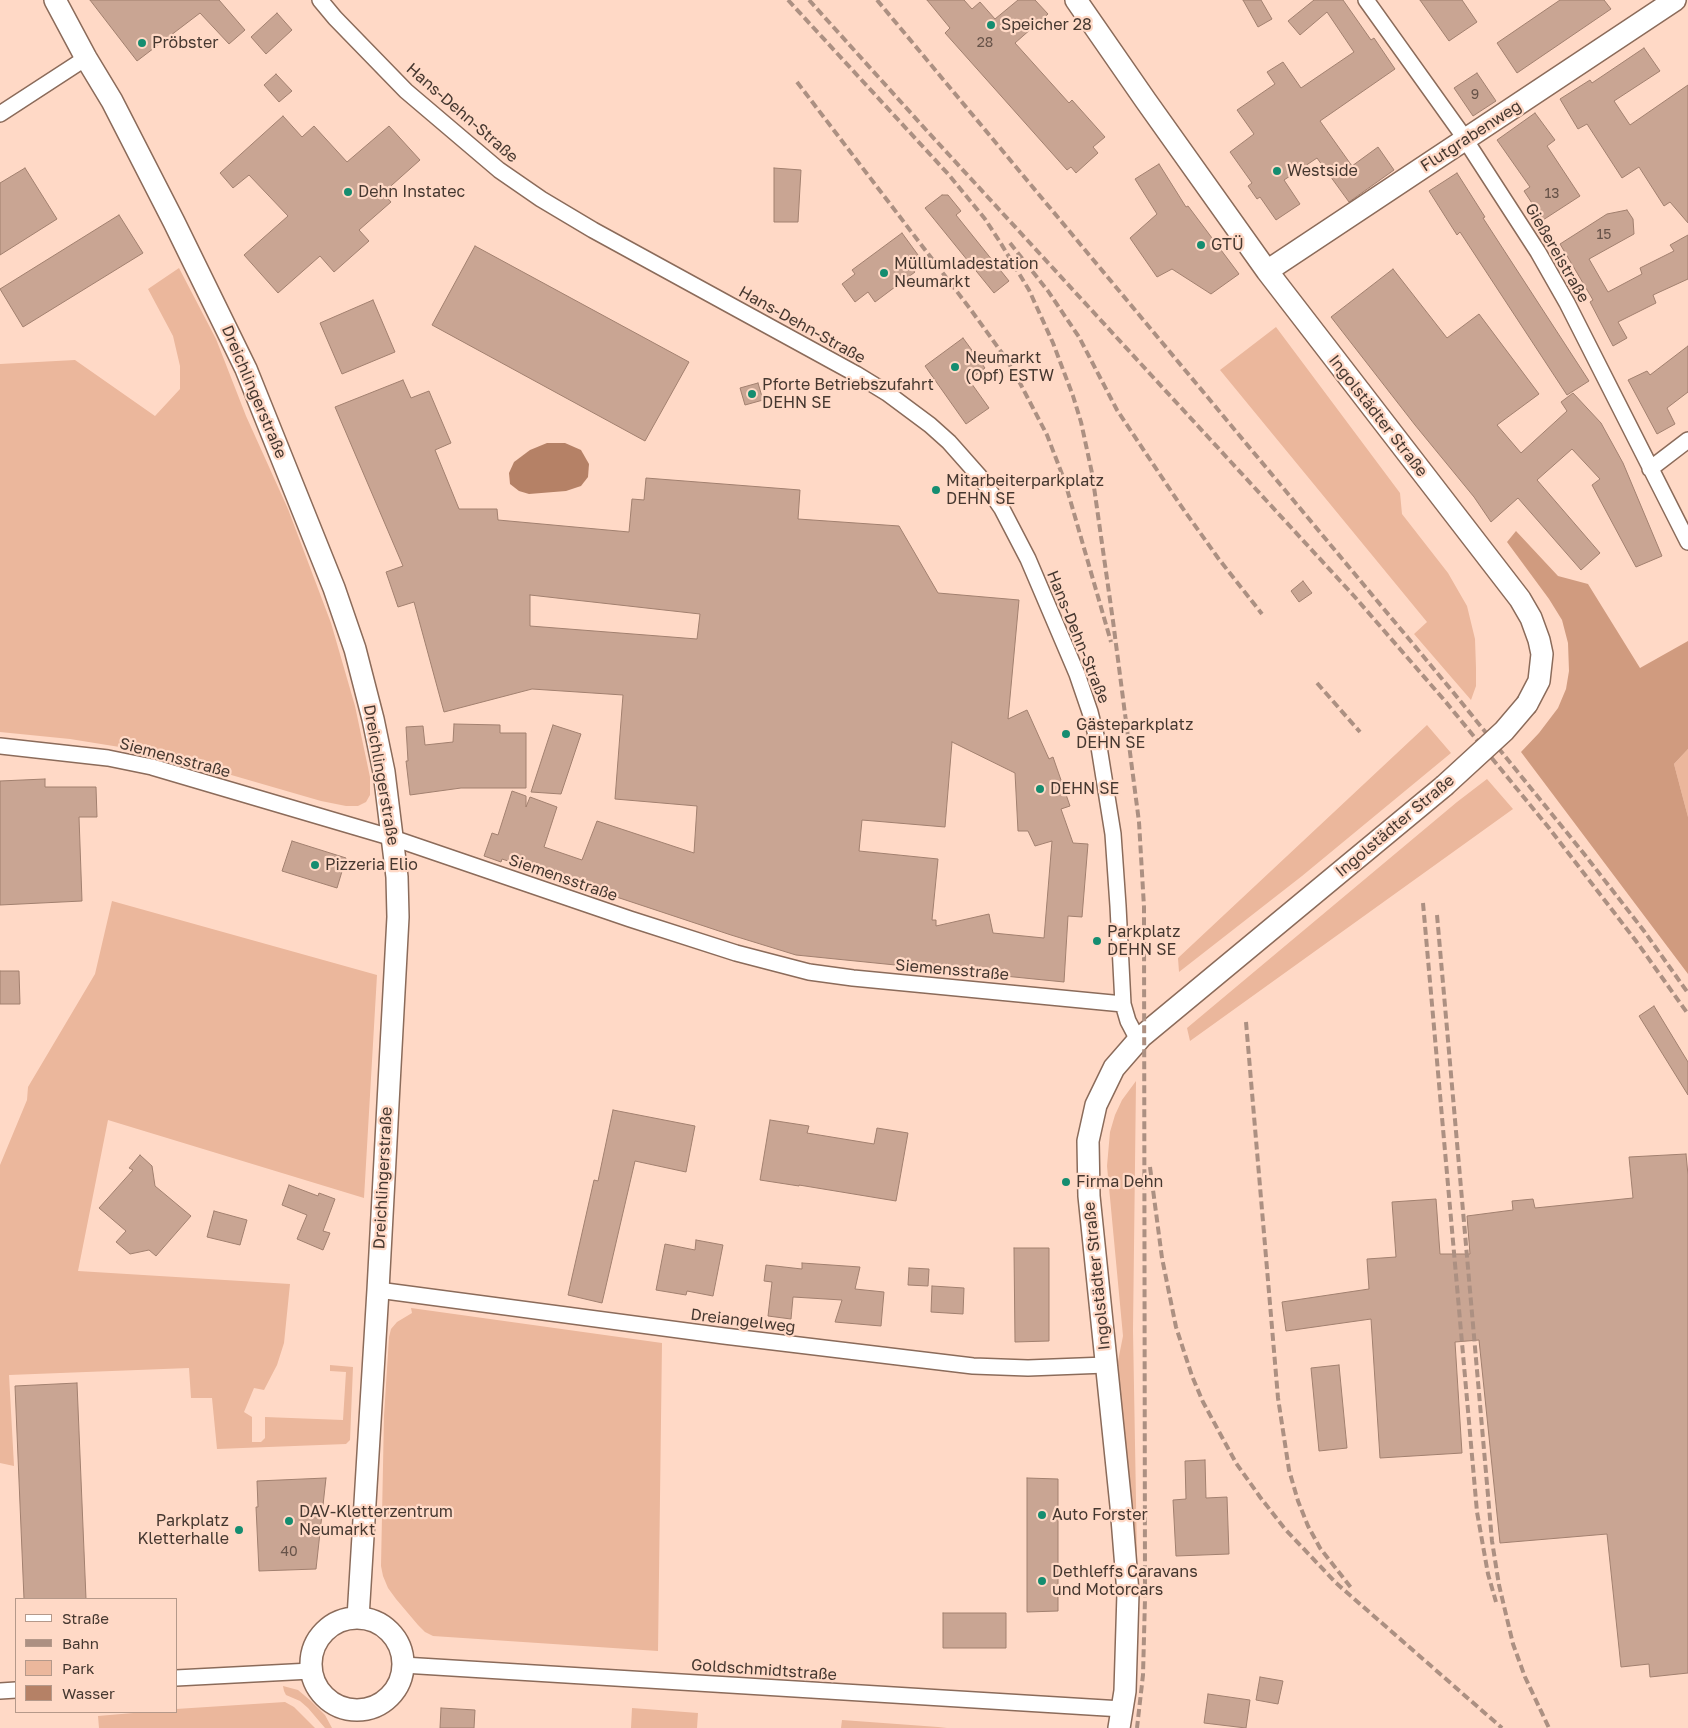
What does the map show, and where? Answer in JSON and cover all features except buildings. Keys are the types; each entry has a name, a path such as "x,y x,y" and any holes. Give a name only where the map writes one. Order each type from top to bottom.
{"street":[{"name":"Dreichlingerstraße","path":"55,0 86,58 112,101 178,230 250,378 334,588 355,649 384,772 397,878 398,917 358,1618"},
{"name":"Hans-Dehn-Straße","path":"320,0 406,91 499,170 541,199 593,230 856,374 887,393 930,425 949,442 980,476 1002,509 1028,559 1077,674 1090,712 1099,747 1113,834 1123,1004 1128,1021 1138,1040"},
{"name":"Ingolstädter Straße","path":"1076,0 1140,94 1267,271 1520,599 1531,618 1542,654 1539,681 1527,704 1504,731 1444,786 1138,1040 1118,1061 1096,1105 1088,1141 1089,1196 1127,1579 1128,1616 1121,1719"},
{"name":"Gießereistraße","path":"1366,0 1465,140 1538,252 1567,303 1688,542"},
{"name":"Flutgrabenweg","path":"1267,271 1675,0"},
{"path":"0,114 86,58"},
{"path":"1650,469 1688,440"},
{"name":"Siemensstraße","path":"0,746 108,758 152,767 393,838 630,919 766,962 809,972 853,978 1123,1004"},
{"name":"Dreiangelweg","path":"378,1290 724,1336 972,1366 1028,1368 1106,1365"},
{"path":"358,1618 372,1620 390,1632 401,1651 403,1665 400,1679 393,1692 382,1702 355,1719 340,1706 326,1698 317,1686 311,1671 311,1658 315,1645 322,1634 332,1625 344,1619 358,1618"},
{"name":"Goldschmidtstraße","path":"403,1665 1121,1719"},
{"path":"178,1678 311,1671"},
{"path":"0,1691 15,1690"}],"green space":[{"path":"179,268 216,339 246,416 288,509 331,623 355,706 370,777 370,795 366,802 358,806 346,806 321,801 214,770 132,749 70,739 0,732 0,364 75,360 155,416 180,389 180,366 173,336 148,289"},
{"path":"1276,327 1400,493 1402,514 1448,573 1467,606 1475,639 1476,686 1471,700 1414,634 1427,622 1220,370"},
{"path":"1427,725 1451,753 1302,876 1179,972 1178,958"},
{"path":"1688,749 1688,817 1674,764"},
{"path":"1487,779 1513,809 1190,1041 1187,1028"},
{"path":"112,901 377,975 364,1198 108,1120 78,1271 290,1284 284,1343 277,1365 264,1390 254,1388 244,1412 252,1417 252,1442 261,1442 265,1438 265,1417 343,1420 346,1372 330,1371 330,1365 353,1367 350,1440 346,1444 217,1449 212,1398 191,1398 189,1368 9,1375 14,1466 0,1463 0,1165 27,1100 28,1087 95,974"},
{"path":"1136,1081 1133,1330 1137,1558 1117,1376 1123,1336 1107,1166 1110,1132 1115,1115 1122,1100"},
{"path":"411,1308 662,1343 658,1651 433,1636 425,1632 418,1625 388,1588 381,1566 384,1416 389,1337 391,1329 397,1322 412,1313"},
{"path":"283,1686 298,1690 311,1701 325,1715 332,1728 325,1728 300,1701 286,1695"},
{"path":"285,1702 294,1707 315,1728 99,1728 98,1716 133,1713 178,1713 178,1709"},
{"path":"632,1708 698,1713 697,1728 631,1728"},
{"path":"842,1720 938,1727 947,1728 841,1728"}],"shaded area":[{"path":"1516,531 1558,576 1588,584 1640,668 1688,641 1688,749 1674,764 1688,817 1688,974 1521,752 1539,733 1558,708 1566,689 1569,671 1568,643 1562,620 1507,542"}],"water":[{"path":"547,443 565,443 581,450 589,464 588,477 581,486 566,491 529,494 519,491 510,484 509,473 514,462 530,450"}],"railway":[{"path":"788,0 949,175 985,219 1000,242 1029,290 1053,343 1081,422 1092,473 1139,822 1144,907 1145,1599 1143,1675 1137,1728"},
{"path":"809,0 1354,596 1445,701 1549,828 1636,941 1688,1014"},
{"path":"877,0 1453,692 1585,855 1644,931 1688,993"},
{"path":"797,82 1007,360 1047,435 1065,482 1111,642"},
{"path":"1010,243 1048,291 1079,337 1117,410 1179,503 1218,558 1262,614"},
{"path":"1317,683 1360,732"},
{"path":"1423,903 1477,1512 1488,1574 1496,1602"},
{"path":"1437,915 1492,1541 1499,1585 1513,1644 1525,1677 1549,1728"},
{"path":"1246,1022 1278,1398 1289,1470 1308,1526 1320,1548 1352,1589"},
{"path":"1150,1167 1162,1258 1176,1327 1192,1376 1203,1402 1236,1463 1285,1529 1336,1583 1502,1728"}],"place":[{"name":"Speicher 28","path":"991,25"},
{"name":"Pröbster","path":"142,43"},
{"name":"Westside","path":"1277,171"},
{"name":"Dehn Instatec","path":"348,192"},
{"name":"GTÜ","path":"1201,245"},
{"name":"Müllumladestation Neumarkt","path":"884,273"},
{"name":"Neumarkt (Opf) ESTW","path":"955,367"},
{"name":"Pforte Betriebszufahrt DEHN SE","path":"752,394"},
{"name":"Mitarbeiterparkplatz DEHN SE","path":"936,490"},
{"name":"Gästeparkplatz DEHN SE","path":"1066,734"},
{"name":"DEHN SE","path":"1040,789"},
{"name":"Pizzeria Elio","path":"315,865"},
{"name":"Parkplatz DEHN SE","path":"1097,941"},
{"name":"Firma Dehn","path":"1066,1182"},
{"name":"Auto Forster","path":"1042,1515"},
{"name":"DAV-Kletterzentrum Neumarkt","path":"289,1521"},
{"name":"Parkplatz Kletterhalle","path":"239,1530"},
{"name":"Dethleffs Caravans und Motorcars","path":"1042,1581"}]}
